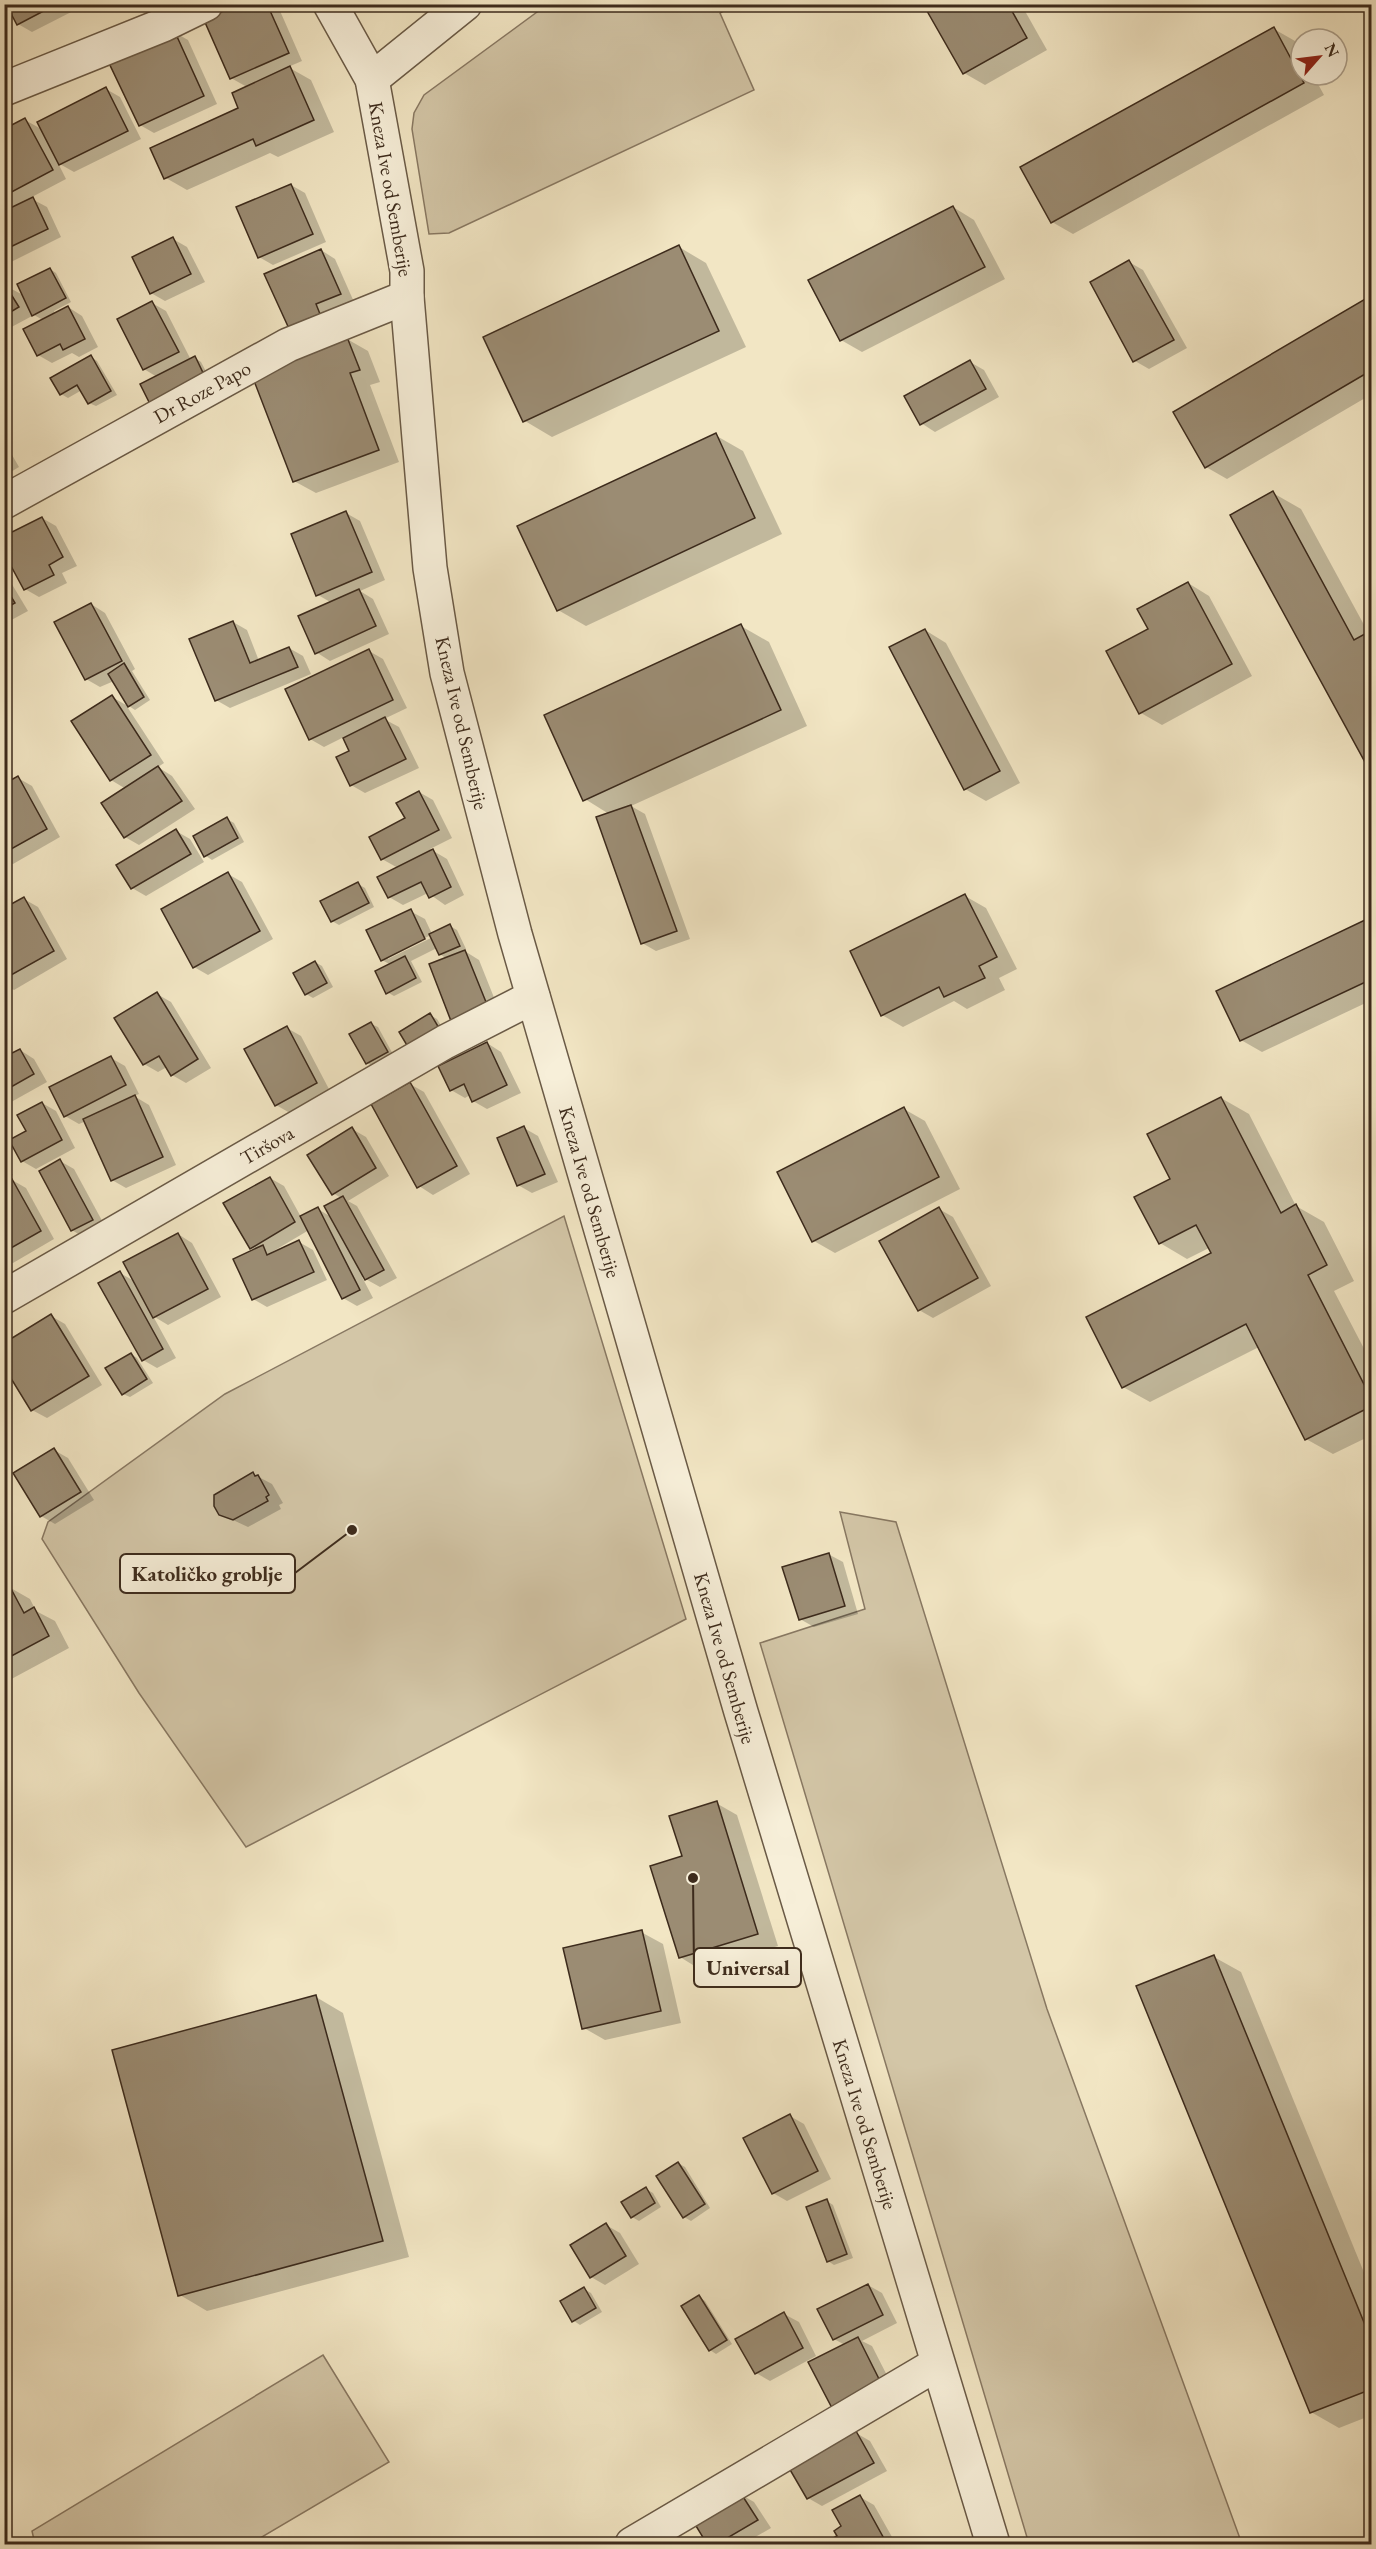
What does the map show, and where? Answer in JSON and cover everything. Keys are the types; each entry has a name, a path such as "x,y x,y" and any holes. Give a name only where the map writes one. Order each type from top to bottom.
{"street":[{"path":"4,89 163,25 206,4"},
{"name":"Kneza Ive od Semberije","path":"330,4 372,79 407,271 407,297 430,568 447,673 533,997 744,1724 993,2544"},
{"path":"372,79 465,4"},
{"name":"Dr Roze Papo","path":"4,502 288,345 407,297"},
{"name":"Tiršova","path":"4,1297 446,1042 533,997"},
{"path":"632,2544 937,2364"}],"shaded area":[{"path":"548,4 734,5 720,13 754,90 449,233 429,234 412,129 414,113 424,95"},
{"path":"564,1216 686,1619 246,1847 139,1693 42,1539 48,1522 225,1394"},
{"path":"840,1512 896,1522 1047,2009 1242,2544 1029,2544 760,1643 865,1609"},
{"path":"323,2355 389,2462 250,2544 35,2544 32,2531"}],"building":[{"path":"6,4 57,4 17,25"},
{"path":"238,4 267,4 289,53 230,79 204,20"},
{"path":"923,4 1008,4 1027,38 963,74"},
{"path":"1274,27 1289,55 1289,87 1297,87 1051,223 1020,167"},
{"path":"174,30 204,96 139,126 108,61"},
{"path":"290,66 314,120 256,146 253,139 164,179 150,148 238,108 232,93"},
{"path":"106,87 128,131 59,165 37,122"},
{"path":"25,118 53,170 4,196 4,129"},
{"path":"291,184 313,234 258,258 236,207"},
{"path":"33,197 48,229 4,250 4,211"},
{"path":"953,206 985,267 840,341 808,280"},
{"path":"173,237 191,274 150,294 132,257"},
{"path":"679,245 719,331 523,422 483,337"},
{"path":"321,249 341,294 316,304 322,319 291,333 264,274"},
{"path":"1129,260 1174,340 1133,362 1090,282"},
{"path":"50,268 66,298 32,316 17,284"},
{"path":"4,283 19,307 4,316"},
{"path":"1372,295 1372,370 1205,468 1173,412"},
{"path":"152,301 179,352 143,370 117,319"},
{"path":"68,306 85,339 63,350 60,344 37,356 23,329"},
{"path":"347,337 360,370 350,373 379,450 293,482 251,373"},
{"path":"91,355 111,391 88,404 77,385 60,395 50,378"},
{"path":"195,356 206,379 151,406 140,384"},
{"path":"970,360 986,389 920,425 904,396"},
{"path":"716,433 755,518 557,611 517,526"},
{"path":"1273,491 1354,640 1372,630 1372,775 1230,515"},
{"path":"346,511 372,572 316,596 291,534"},
{"path":"42,517 63,557 49,565 54,575 24,590 4,553 4,536"},
{"path":"1188,582 1232,664 1139,714 1106,651 1148,629 1137,609"},
{"path":"4,585 15,603 4,609"},
{"path":"359,589 376,626 315,654 298,616"},
{"path":"91,603 122,661 85,680 54,622"},
{"path":"233,621 250,663 289,647 298,667 215,701 189,639"},
{"path":"741,624 781,710 583,801 544,715"},
{"path":"925,629 1000,771 964,790 889,647"},
{"path":"369,649 393,700 309,740 285,689"},
{"path":"124,663 144,697 128,707 108,674"},
{"path":"112,695 151,755 110,781 71,721"},
{"path":"385,717 406,759 350,786 336,757 349,751 343,738"},
{"path":"158,766 182,801 124,838 101,803"},
{"path":"18,776 47,829 4,853 4,784"},
{"path":"419,791 439,830 381,860 369,837 405,818 396,803"},
{"path":"631,805 677,931 641,944 596,817"},
{"path":"227,817 238,838 204,857 193,836"},
{"path":"176,829 191,854 131,889 116,865"},
{"path":"433,849 451,887 429,898 421,882 388,898 377,877"},
{"path":"228,872 260,931 193,968 161,909"},
{"path":"358,882 369,903 331,922 320,901"},
{"path":"965,894 997,957 979,966 985,978 944,997 939,987 881,1016 850,951"},
{"path":"24,897 54,951 4,979 4,908"},
{"path":"411,909 425,939 381,961 366,930"},
{"path":"1365,920 1372,932 1372,979 1240,1041 1216,991"},
{"path":"450,924 460,946 439,955 429,934"},
{"path":"465,950 488,1007 451,1021 429,964"},
{"path":"405,956 416,978 386,994 375,971"},
{"path":"315,961 327,983 305,995 293,973"},
{"path":"157,992 198,1059 171,1076 159,1056 143,1065 114,1018"},
{"path":"430,1013 442,1033 411,1052 399,1032"},
{"path":"371,1022 388,1052 366,1064 349,1034"},
{"path":"287,1026 317,1083 275,1106 244,1049"},
{"path":"487,1042 507,1085 472,1102 464,1084 450,1091 438,1066"},
{"path":"20,1049 34,1074 4,1091 4,1057"},
{"path":"111,1056 126,1085 64,1117 49,1087"},
{"path":"410,1082 457,1166 417,1188 371,1104"},
{"path":"135,1095 163,1157 111,1181 83,1119"},
{"path":"1221,1097 1281,1213 1296,1204 1327,1265 1308,1275 1372,1400 1372,1406 1305,1440 1246,1324 1122,1388 1086,1317 1211,1253 1196,1225 1159,1244 1134,1197 1170,1179 1147,1134"},
{"path":"42,1102 62,1140 21,1162 9,1140 26,1131 17,1115"},
{"path":"904,1107 939,1177 812,1242 777,1172"},
{"path":"524,1126 545,1174 517,1186 497,1138"},
{"path":"352,1127 376,1168 332,1195 307,1155"},
{"path":"60,1159 93,1220 71,1231 39,1171"},
{"path":"270,1177 295,1222 250,1249 223,1203"},
{"path":"12,1179 41,1231 4,1252 4,1183"},
{"path":"343,1196 384,1270 365,1280 324,1206"},
{"path":"318,1207 360,1290 342,1299 300,1216"},
{"path":"939,1207 978,1278 918,1311 879,1241"},
{"path":"178,1233 208,1289 153,1318 123,1262"},
{"path":"299,1240 314,1272 252,1300 233,1259 263,1245 267,1255"},
{"path":"120,1271 163,1349 142,1361 98,1283"},
{"path":"51,1314 89,1376 31,1411 4,1367 4,1343"},
{"path":"131,1353 147,1379 122,1395 105,1368"},
{"path":"54,1448 81,1492 40,1517 13,1473"},
{"path":"253,1472 255,1476 258,1475 269,1495 266,1497 268,1501 233,1520 219,1515 214,1506 214,1495"},
{"path":"829,1553 845,1606 799,1620 782,1567"},
{"path":"9,1585 24,1613 34,1607 49,1636 4,1660 4,1587"},
{"path":"717,1801 758,1934 679,1958 650,1866 682,1856 669,1816"},
{"path":"642,1930 661,2011 582,2029 563,1948"},
{"path":"1214,1955 1372,2342 1372,2389 1310,2413 1136,1986"},
{"path":"316,1995 383,2241 178,2296 112,2050"},
{"path":"790,2114 818,2171 772,2194 743,2138"},
{"path":"678,2162 705,2204 683,2218 656,2176"},
{"path":"646,2187 655,2203 631,2218 621,2202"},
{"path":"827,2199 847,2254 827,2262 806,2207"},
{"path":"606,2223 626,2256 590,2278 570,2245"},
{"path":"868,2284 883,2315 833,2340 817,2309"},
{"path":"584,2287 596,2308 572,2322 560,2301"},
{"path":"699,2295 727,2340 709,2351 681,2306"},
{"path":"784,2312 803,2348 755,2374 735,2339"},
{"path":"858,2337 881,2383 832,2408 808,2362"},
{"path":"856,2431 874,2463 807,2499 789,2468"},
{"path":"740,2492 758,2520 717,2544 707,2544 693,2521"},
{"path":"860,2495 887,2544 822,2544 837,2536 834,2531 841,2526 832,2510"}],"place":[{"name":"Katoličko groblje","path":"352,1530"},
{"name":"Universal","path":"693,1878"}]}
